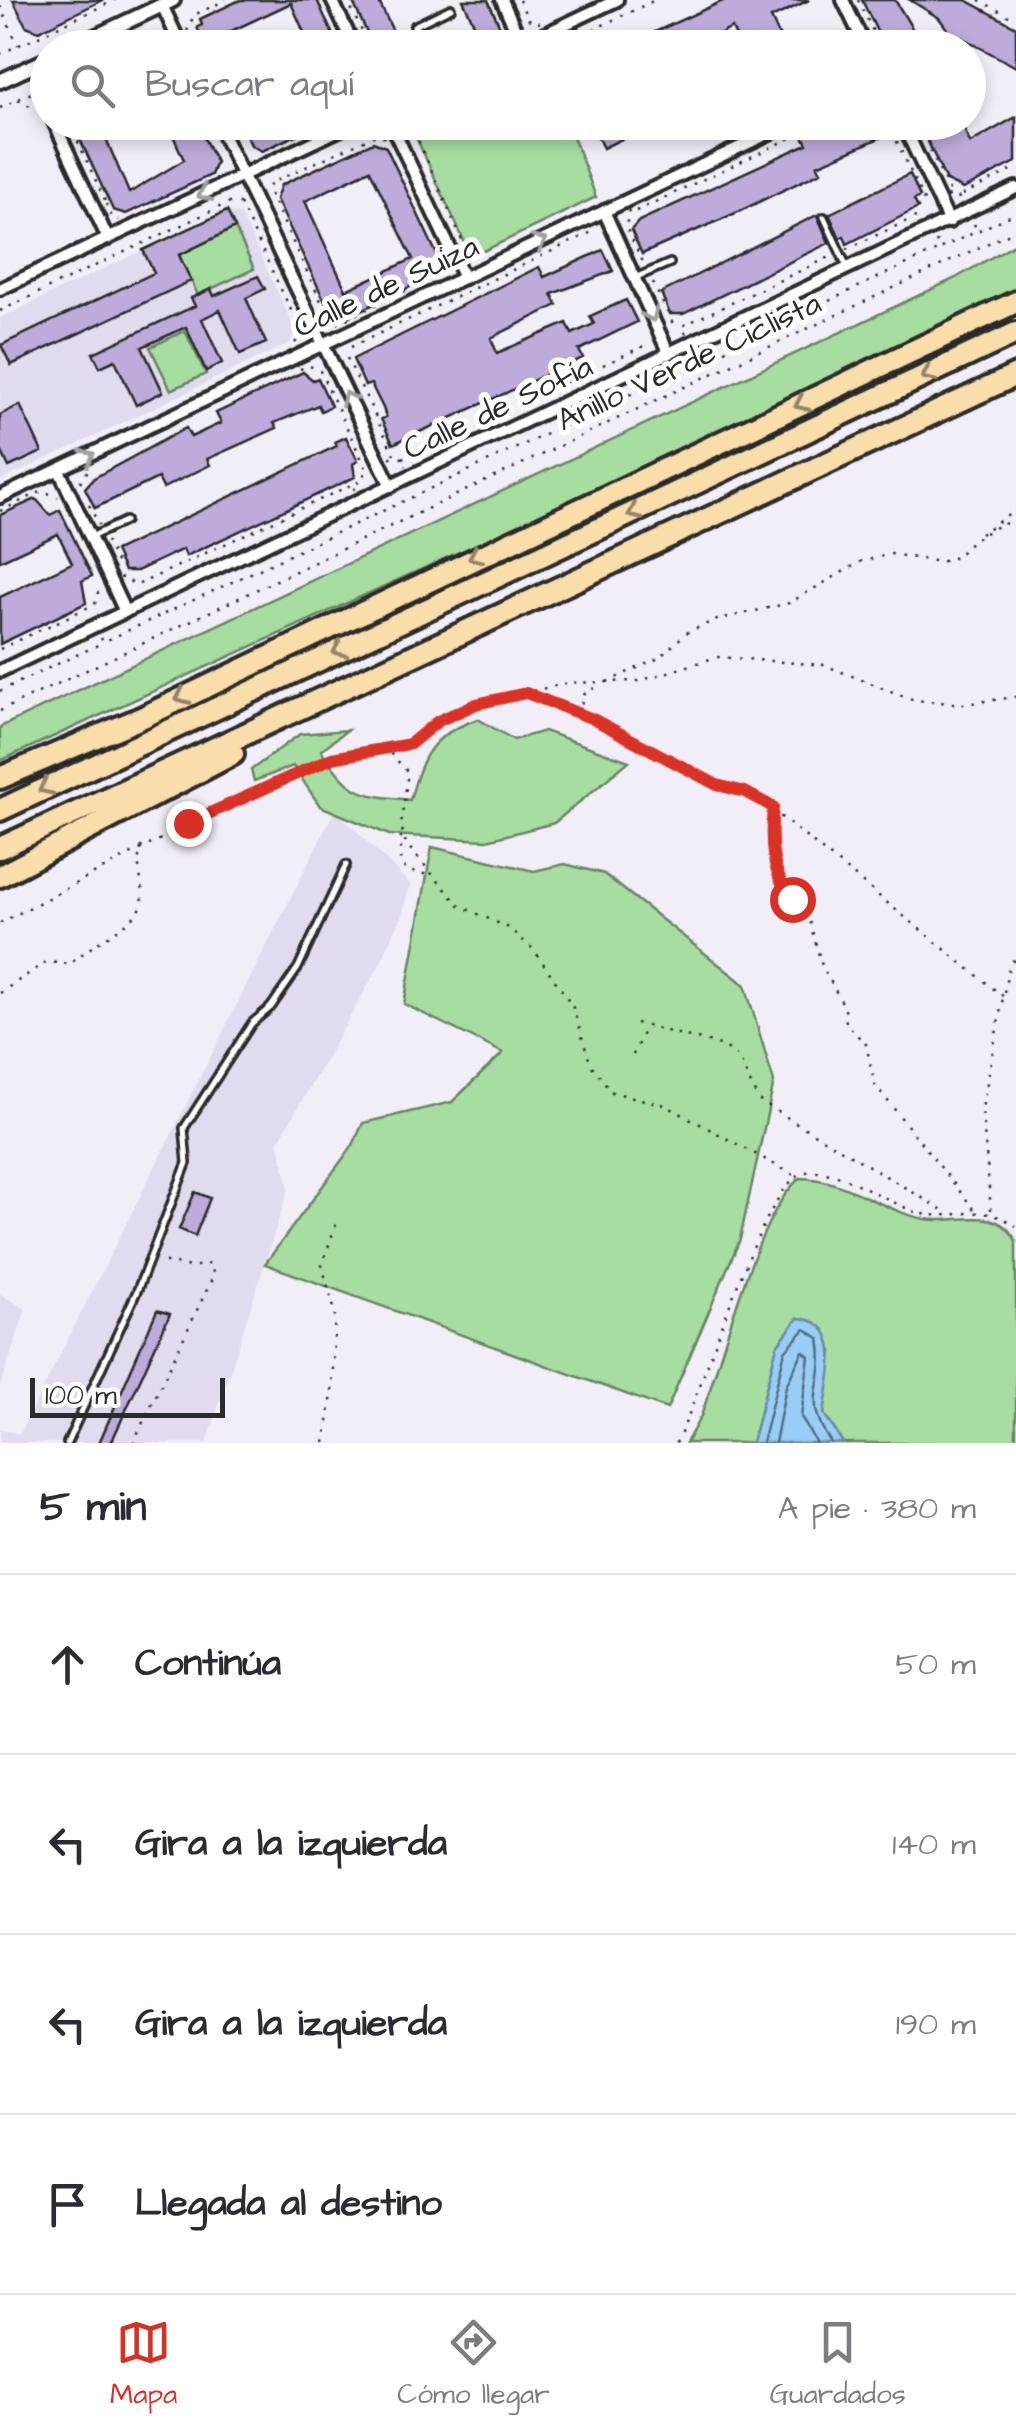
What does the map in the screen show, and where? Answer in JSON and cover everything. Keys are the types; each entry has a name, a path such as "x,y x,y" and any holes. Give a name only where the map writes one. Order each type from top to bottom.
{"highway":[{"path":"0,778 140,718 1016,302"},
{"path":"0,810 1016,333"},
{"path":"0,848 1016,375"},
{"path":"441,603 658,470"},
{"path":"0,876 367,680"}],"street":[{"path":"332,0 346,30"},
{"path":"502,0 513,30"},
{"path":"553,30 617,0"},
{"path":"844,0 858,30"},
{"path":"109,30 167,3 176,30"},
{"path":"0,81 30,67"},
{"path":"62,140 108,239"},
{"path":"225,140 391,486"},
{"path":"0,289 318,140"},
{"path":"399,140 464,278"},
{"name":"Calle de Suiza","path":"0,497 586,220 628,207 757,140"},
{"path":"910,140 949,222"},
{"name":"Calle de Sofía","path":"0,671 1016,188"},
{"path":"604,212 669,354"},
{"path":"59,470 125,612"}],"lane":[{"path":"415,30 414,26 451,8"},
{"path":"824,217 848,270"},
{"path":"635,279 670,262"},
{"path":"90,537 125,521"},
{"path":"67,1443 150,1258 187,1163 184,1128 252,1023 272,1007 298,968 346,865"}],"path":[{"path":"50,30 115,0"},
{"path":"347,0 361,30"},
{"path":"519,0 528,20 540,23 543,30"},
{"path":"593,30 656,0"},
{"path":"858,0 872,30"},
{"path":"979,0 1016,20"},
{"path":"0,6 18,45"},
{"path":"0,54 30,39"},
{"path":"0,108 30,94"},
{"path":"77,140 106,204"},
{"path":"364,140 272,183 268,190 330,320 338,323 345,334 351,347 348,358 394,455"},
{"path":"386,140 392,152"},
{"path":"418,140 468,254"},
{"path":"783,140 628,207 626,227 673,324 682,326 922,214"},
{"path":"896,140 926,205"},
{"path":"925,140 950,194"},
{"path":"960,196 1016,168"},
{"path":"0,311 228,202 240,204 253,198"},
{"path":"240,204 302,333"},
{"path":"978,232 1016,212"},
{"path":"586,220 592,232 602,238"},
{"name":"Anillo Verde Ciclista","path":"0,711 1016,230"},
{"path":"351,347 592,232"},
{"path":"164,614 939,249"},
{"path":"338,323 441,274 468,254 480,256"},
{"path":"682,326 700,362"},
{"path":"402,458 646,345 649,337"},
{"path":"320,371 348,358"},
{"path":"300,369 310,366 320,371 366,468"},
{"path":"84,493 79,483 88,470"},
{"path":"148,580 353,484"},
{"path":"0,512 43,491 58,497 61,504"},
{"path":"586,717 580,711 580,696 659,658 686,633 712,621 788,603 862,560 890,554 940,562 956,557 1016,510"},
{"path":"975,539 1001,524 1016,522"},
{"path":"0,649 94,604 100,585"},
{"path":"0,692 103,642"},
{"path":"0,923 142,845 332,758 388,751 410,744 438,721 476,704 568,683 639,681 717,658 824,665 914,700 964,704 1016,698"},
{"path":"526,693 679,761 717,785 745,792 773,807 1004,997"},
{"path":"388,751 408,772 400,864 407,872 430,874"},
{"path":"773,807 770,835 775,842 778,880 806,910 822,966 845,1008 846,1024 866,1044 875,1085 975,1210"},
{"path":"401,835 460,906 509,928 534,950 572,1004 591,1065 612,1092 665,1105 794,1174"},
{"path":"0,993 46,962 71,964 85,948 136,913 142,892 136,858 142,845"},
{"path":"991,1212 982,1110 1016,955"},
{"path":"636,1023 724,1046 740,1058 758,1100 948,1213"},
{"path":"634,1054 646,1025"},
{"path":"676,1443 703,1385 746,1261 778,1192 794,1174 810,1171 924,1214 991,1212 1016,1226"},
{"path":"325,1443 332,1394 335,1312 322,1265 336,1224"},
{"path":"133,1443 214,1275 210,1264 190,1267 150,1258"}],"shaded area":[{"path":"226,211 241,215 296,331 290,343 0,481 0,318"},
{"path":"335,810 410,884 401,918 377,970 278,1142 289,1188 207,1443 0,1443 0,1429 20,1434"},
{"path":"0,1294 26,1309 0,1387"}],"green space":[{"path":"417,140 574,140 596,197 484,251 466,245"},
{"path":"235,228 254,269 198,295 179,255"},
{"path":"1016,243 1016,292 626,476 0,761 0,727 956,278"},
{"path":"185,331 206,374 171,390 150,347"},
{"path":"478,719 514,740 544,731 629,761 554,823 487,840 389,835 320,806 293,766 254,781 251,770 300,734 347,730 321,750 341,776 367,794 410,800 431,748 449,732"},
{"path":"432,847 534,871 565,864 604,874 745,985 774,1082 740,1239 667,1409 265,1264 353,1145 363,1123 452,1102 503,1053 404,1004"},
{"path":"800,1178 832,1183 925,1219 987,1219 1008,1229 1016,1241 1016,1443 843,1443 824,1414 832,1351 798,1318 777,1346 752,1443 686,1443 701,1416 755,1254 784,1196"}],"water":[{"path":"798,1318 814,1322 829,1341 831,1369 824,1414 843,1443 752,1443 777,1346"}],"building":[{"path":"13,0 103,0 41,30 26,26"},
{"path":"240,0 317,0 331,30 303,30 291,3 233,30 198,30 200,19"},
{"path":"352,0 378,0 392,30 366,30"},
{"path":"463,0 488,0 501,30 462,30 474,24"},
{"path":"725,0 809,0 771,18 777,30 659,30"},
{"path":"862,0 895,0 913,30 876,30"},
{"path":"910,0 966,0 1016,27 1016,67 986,51 986,30 948,30 939,18"},
{"path":"1016,117 1016,162 963,189 946,181 927,140 970,143 986,140 986,134"},
{"path":"80,140 107,140 129,193 184,160 175,140 205,140 216,162 211,175 126,214 113,210"},
{"path":"249,140 285,140 262,151"},
{"path":"599,140 620,140 603,148"},
{"path":"805,140 875,140 817,165 821,172 642,254 631,230 639,221 807,144"},
{"path":"373,142 386,147 440,261 435,275 345,318 331,314 276,199 281,185","holes":["370,170 413,259 346,290 305,201"]},
{"path":"910,174 920,197 914,200 918,208 847,244 844,236 840,238 829,214"},
{"path":"227,211 235,228 179,255 191,281 11,365 1,345 154,273 143,250"},
{"path":"817,215 829,243 683,314 670,314 661,293"},
{"path":"603,250 613,271 552,294 557,305 491,338 497,353 567,323 572,334 594,324 590,316 626,300 637,322 579,350 583,358 393,444 381,419 386,417 383,408 371,384 365,386 353,359 539,267 544,277"},
{"path":"258,276 265,289 246,298 266,343 240,354 220,310 202,319 222,363 206,371 186,327 142,347 163,392 136,405 115,360 100,367 93,353 195,306 191,298 211,289 214,296"},
{"path":"303,372 313,380 318,378 331,406 321,411 318,405 274,423 277,428 207,459 210,465 163,488 158,478 95,508 85,488 94,478 186,428 191,437 221,423 216,413"},
{"path":"20,405 42,452 9,467 0,448 0,415"},
{"path":"346,437 358,461 353,464 355,477 186,556 183,549 137,571 124,571 115,551 337,446 335,442"},
{"path":"36,499 50,515 60,510 92,576 82,581 86,603 0,644 0,597 72,563 58,534 0,561 0,515"},
{"path":"195,1192 210,1198 195,1236 179,1229"},
{"path":"157,1310 170,1314 111,1443 99,1443"}],"route":[{"path":"188,823 249,792 280,784 332,758 388,751 410,744 438,721 476,704 526,693 593,719 679,761 717,785 745,792 773,807 770,835 775,842 774,866 778,880 792,899"}]}
